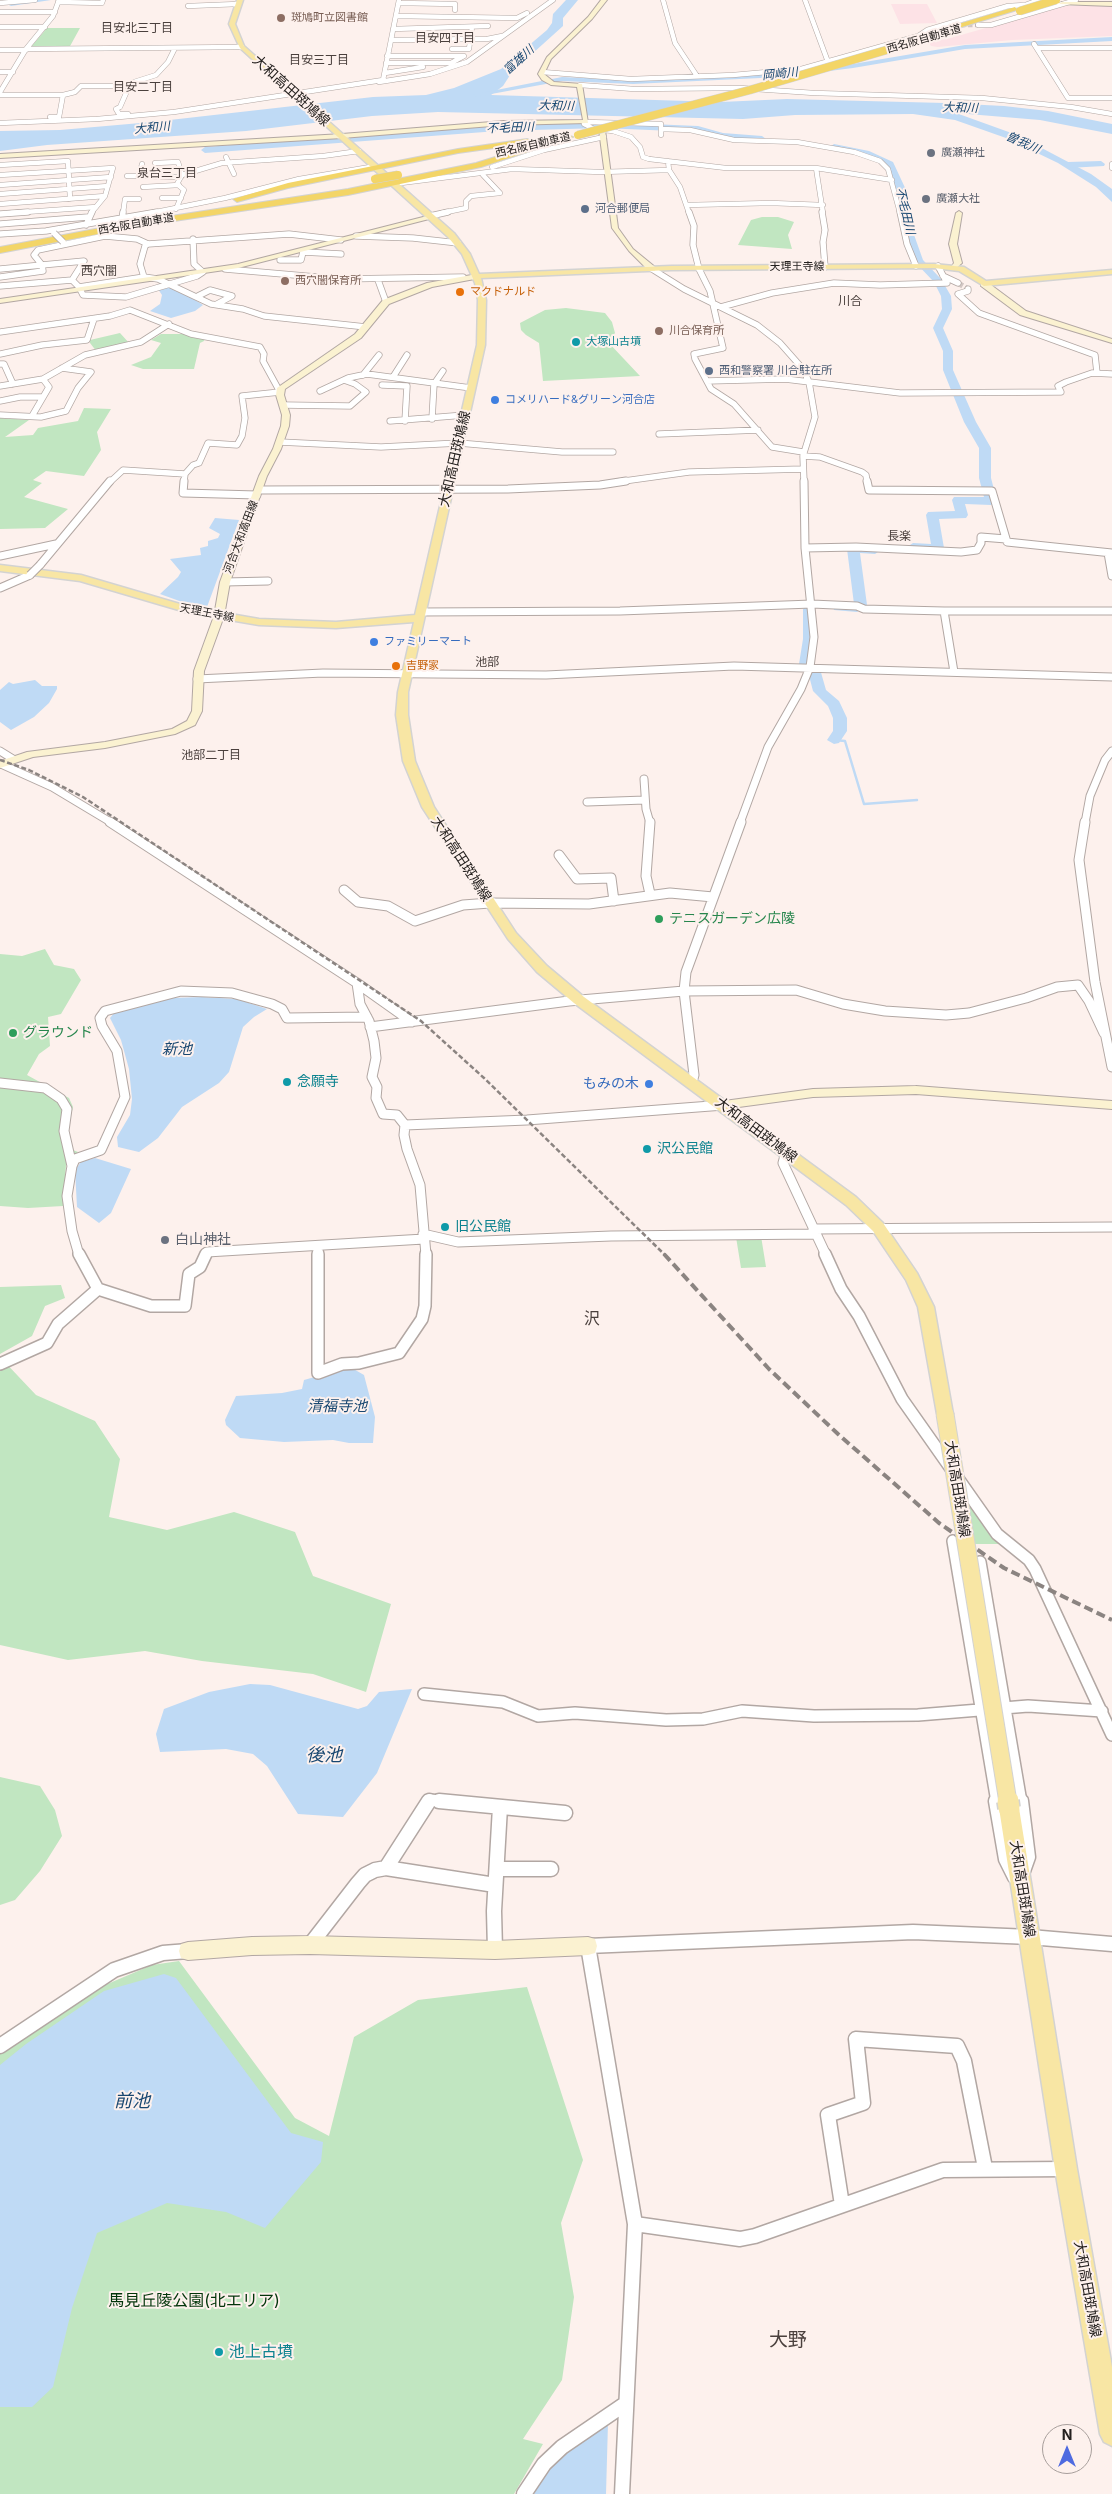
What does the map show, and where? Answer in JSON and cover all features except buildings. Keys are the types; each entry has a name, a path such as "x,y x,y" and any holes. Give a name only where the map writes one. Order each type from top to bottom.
{"highway":[{"name":"西名阪自動車道","path":"0,249 375,173 397,174 571,135 732,95 1045,0"},
{"name":"西名阪自動車道","path":"1017,8 1059,2"},
{"path":"375,173 458,152 571,135"},
{"path":"128,222 323,197 478,165 571,135"}],"main road":[{"name":"大和高田斑鳩線","path":"239,2 232,24 242,47 359,151 375,173 393,183 458,243 477,276 482,300 483,328 449,488 406,674 402,715 409,761 416,782 428,807 525,953 579,1000 724,1105 851,1201 878,1227 912,1277 926,1307 1021,1878 1066,2169 1112,2434"},
{"name":"天理王寺線","path":"477,276 698,268 938,266 955,267 984,284"},
{"path":"984,284 1112,272"},
{"name":"天理王寺線","path":"0,568 81,578 159,602 218,616 259,622 317,624 419,615"}],"street":[{"path":"0,3 35,0"},
{"path":"103,0 102,2 58,1 55,12 26,49 0,93 63,95 76,92 81,86 130,86"},
{"path":"0,121 156,114 415,77 442,71 466,62 505,36 527,16 553,0"},
{"path":"604,0 590,18 549,58 542,72 544,79 551,83 581,87 651,89 740,88 814,93 982,98 1035,102 1112,114"},
{"path":"663,0 675,43 697,76"},
{"path":"805,0 828,62"},
{"path":"542,72 624,78 697,76 801,69 918,36 924,31 1017,8 1039,0"},
{"path":"978,25 992,26 1059,2 1077,0 1091,4"},
{"path":"188,6 239,2"},
{"path":"297,95 383,80 399,2 455,4 455,10"},
{"path":"1059,2 1112,4"},
{"path":"1017,8 1038,11"},
{"path":"0,12 55,12"},
{"path":"393,30 472,27 489,22 527,16"},
{"path":"395,19 489,22"},
{"path":"487,39 489,22"},
{"path":"945,25 954,25"},
{"path":"0,26 45,27"},
{"path":"454,49 456,27"},
{"path":"446,49 469,49 472,27"},
{"path":"422,49 425,28"},
{"path":"438,49 441,28"},
{"path":"405,49 409,30"},
{"path":"391,40 487,39 505,36"},
{"path":"1112,48 1036,46 1068,98 1112,98"},
{"path":"0,50 242,47"},
{"path":"156,114 120,114 116,109 120,107 130,86 136,81 156,75 168,62 175,48"},
{"path":"389,49 397,49"},
{"path":"386,64 451,63 464,56 387,56"},
{"path":"385,73 411,70 428,66 429,63"},
{"path":"0,72 13,72"},
{"path":"740,88 763,81 756,73"},
{"path":"581,87 587,123"},
{"path":"0,121 59,117 63,95"},
{"path":"0,156 344,138 504,123 587,123 661,126 690,130 734,140 797,142 854,152 884,164 897,195 907,244 921,266"},
{"path":"587,123 602,131 631,137 640,147 645,158 726,168 816,168 892,180"},
{"path":"661,126 661,135"},
{"path":"602,131 615,228 630,250 671,282 757,326 780,343 803,369 808,382 815,417 803,454 805,548 814,637 810,667 801,689 768,747 686,972 684,991 694,1075 692,1082"},
{"path":"393,183 469,173 544,150 592,138 602,131"},
{"path":"127,176 181,176 228,160 323,156 359,151"},
{"path":"228,160 234,174"},
{"path":"0,165 68,161 70,199"},
{"path":"668,161 668,170"},
{"path":"86,225 88,217 105,196 115,162"},
{"path":"155,163 178,162 181,176"},
{"path":"139,176 142,171 142,164"},
{"path":"0,176 113,168"},
{"path":"816,168 818,190 823,206 825,267"},
{"path":"469,173 483,175 512,169 609,172 668,170 673,173 694,226 693,245 698,268 714,304 723,348 694,354 694,359 711,389 734,404 772,446 820,457 862,472 866,475 869,490 992,490 1007,542 1036,547 1110,553 1112,576"},
{"path":"0,234 10,232 54,232 86,225 128,222 282,183 375,173"},
{"path":"0,301 225,269 279,258 466,208 466,200 471,196 500,193 483,175"},
{"path":"176,209 184,190 176,182 181,176"},
{"path":"0,185 111,177"},
{"path":"143,187 154,189 179,185"},
{"path":"10,232 3,223 0,195 108,186"},
{"path":"1,204 105,196"},
{"path":"162,198 181,198"},
{"path":"128,222 126,199 139,199"},
{"path":"687,205 777,203 823,206"},
{"path":"2,214 96,207"},
{"path":"955,267 958,263 953,244 959,213"},
{"path":"3,223 88,217"},
{"path":"54,232 64,243"},
{"path":"0,277 43,271 42,265 34,255 38,250 64,243 105,236 138,239 148,244 193,239 289,234 341,240"},
{"path":"356,236 413,238 458,243"},
{"path":"185,275 194,264 193,239"},
{"path":"144,276 140,264 145,246 148,244"},
{"path":"279,258 301,260 303,252 341,254"},
{"path":"279,258 286,276"},
{"path":"0,269 84,262 72,280"},
{"path":"194,264 203,272"},
{"path":"721,307 772,293 825,284 947,283 938,266"},
{"path":"225,269 286,276 378,280 477,276"},
{"path":"0,286 72,280 81,289 83,295 116,295 126,297 170,285 203,272"},
{"path":"16,275 19,283"},
{"path":"81,289 144,276 158,279 217,304 243,309 264,316 366,327"},
{"path":"943,276 958,283"},
{"path":"280,392 283,386 353,340 386,302 421,288 463,277"},
{"path":"378,280 386,302"},
{"path":"984,284 1023,313 1112,341"},
{"path":"968,289 968,291 958,294 980,312 997,321 1092,354 1097,373"},
{"path":"198,296 210,290 232,296 217,304"},
{"path":"126,297 130,310"},
{"path":"0,332 94,319 130,310 191,334 260,348 264,354 263,361 272,381 280,392"},
{"path":"0,354 42,345 87,340 94,319"},
{"path":"0,386 42,379 85,355 141,342 169,324"},
{"path":"363,375 379,355"},
{"path":"393,377 406,355"},
{"path":"0,364 4,364 13,384"},
{"path":"0,415 41,417 66,411 78,388 91,372 62,368"},
{"path":"432,419 434,384 443,370"},
{"path":"408,381 414,372"},
{"path":"707,381 761,378 900,393 1061,392 1058,386 1066,382 1097,373 1112,374"},
{"path":"320,391 344,380 363,375 393,377 408,381 471,388"},
{"path":"32,416 49,387 42,379"},
{"path":"272,381 294,379"},
{"path":"283,405 350,406 366,392 355,384 344,380"},
{"path":"382,385 408,386 405,421"},
{"path":"280,392 242,396 246,418 242,436 237,445 208,443 199,463 193,465 186,474 183,493 449,488 508,489 600,485 689,472 803,469"},
{"name":"河合大和高田線","path":"1,765 13,759 31,754 105,745 181,729 191,723 196,715 197,679 218,616 224,582 263,476 280,442 286,421 280,392"},
{"path":"0,401 20,397 42,397"},
{"path":"390,421 465,416"},
{"path":"659,434 758,430"},
{"path":"280,442 372,447 459,443 562,452 613,452"},
{"path":"0,588 30,575 105,490 114,476 123,470 186,474"},
{"path":"805,548 961,552 977,550 981,544 981,537 1006,539"},
{"path":"0,556 56,544"},
{"path":"224,582 268,581"},
{"path":"419,615 812,606 944,611 1112,611"},
{"path":"944,611 954,672"},
{"path":"197,679 323,673 508,676 734,666 1112,677"},
{"path":"0,751 13,759"},
{"path":"1112,751 1105,760 1090,796 1079,860 1084,911 1104,1033 1112,1067"},
{"path":"1,765 52,787 113,823 412,1022"},
{"path":"644,779 650,822 646,876 650,894"},
{"path":"588,802 646,800"},
{"path":"559,855 577,879 611,878 614,901"},
{"path":"344,890 358,902 388,906 415,921 463,905 490,903 589,904 650,894 681,892 713,897"},
{"path":"318,1246 318,1373 342,1364 359,1363 399,1353 412,1337 422,1319 425,1306 426,1249 423,1236 420,1185 405,1142 405,1125 397,1115 383,1114 376,1098 377,1087 372,1077 376,1058 374,1040 367,1016 360,1004 357,984"},
{"path":"370,1027 579,1000 684,991 796,990 860,1007 946,1015 969,1013 1026,998 1057,987 1078,985 1089,1001 1104,1033"},
{"path":"367,1016 342,1019 287,1018 282,1009 232,993 181,991 160,994 105,1011 100,1018 102,1026 117,1051 125,1097 101,1150 75,1159 67,1196 72,1231 80,1257 98,1289 151,1306 185,1306 188,1274 200,1267 205,1252 318,1246 423,1236 458,1242 611,1236 814,1232 878,1227 1112,1227"},
{"path":"0,1083 45,1088 61,1098 66,1109 64,1131 72,1166"},
{"path":"405,1125 527,1120 724,1105 812,1094 916,1090 1112,1105"},
{"path":"786,1152 783,1157 783,1163 814,1232 841,1288 859,1316 913,1417 997,1534 1028,1560 1035,1569 1112,1735"},
{"path":"0,1364 47,1342 58,1324 98,1289"},
{"path":"953,1541 1006,1859 1012,1873 1021,1878 1028,1857 980,1562"},
{"path":"959,1582 984,1582"},
{"path":"424,1694 503,1702 538,1716 575,1713 666,1720 702,1719 742,1712 814,1716 918,1715 1028,1706 1102,1711"},
{"path":"386,1868 430,1800 565,1813"},
{"path":"495,1950 500,1807"},
{"path":"310,1945 366,1875 386,1868 496,1885"},
{"path":"497,1870 551,1870"},
{"path":"0,2046 114,1970 138,1960 188,1951 252,1946 310,1945 495,1950 913,1932 1030,1936 1112,1944"},
{"path":"588,1946 635,2224 622,2494"},
{"path":"842,2204 828,2115 863,2103 856,2039 958,2046 964,2061 986,2168"},
{"path":"635,2224 722,2238 740,2238 755,2236 943,2170 986,2168 1066,2169"},
{"path":"524,2494 544,2464 562,2447 625,2404"}],"shaded area":[{"path":"891,4 927,4 937,23 900,24"},
{"path":"1063,6 1112,6 1112,36 1012,40 938,47 931,46 928,42 947,39"}],"green space":[{"path":"47,28 80,28 69,48 31,47"},
{"path":"762,217 778,217 794,222 788,235 792,249 738,245 751,220"},
{"path":"566,308 605,313 612,322 615,333 608,342 640,376 543,381 539,343 521,330 520,323 545,310"},
{"path":"120,333 130,344 97,352 90,343 90,340"},
{"path":"161,334 187,334 205,338 200,343 194,369 143,369 131,365 151,357 161,343 151,340"},
{"path":"84,408 111,409 97,432 101,450 84,476 46,471 33,480 42,483 24,497 68,509 45,528 0,529 0,418 29,420 5,437 33,435 38,428 78,421"},
{"path":"45,949 54,965 74,969 81,980 61,1014 48,1017 50,1046 39,1054 27,1075 69,1098 73,1107 68,1127 73,1150 78,1152 66,1165 63,1206 28,1208 0,1206 0,954 22,956"},
{"path":"761,1236 766,1267 741,1268 736,1237"},
{"path":"61,1285 65,1298 45,1306 32,1336 0,1354 0,1287"},
{"path":"0,1357 36,1395 95,1421 120,1459 109,1517 167,1530 234,1512 295,1532 313,1576 391,1604 366,1692 313,1674 202,1661 145,1651 68,1660 0,1645"},
{"path":"964,1499 1000,1544 971,1544"},
{"path":"0,1777 40,1786 55,1810 62,1836 40,1871 15,1900 0,1905"},
{"name":"馬見丘陵公園(北エリア)","path":"179,1961 295,2118 329,2136 354,2037 418,2000 527,1987 583,2160 561,2223 574,2297 562,2380 523,2439 543,2444 514,2494 0,2494 0,2053 98,1988 152,1965"}],"water":[{"path":"566,0 578,0 563,18 563,26 512,72 503,86 491,95 721,102 787,99 945,103 1004,106 1048,111 1112,124 1112,134 1040,120 956,113 1017,135 1091,174 1112,189 1112,202 1096,187 1058,163 1006,138 955,120 913,114 795,115 743,119 438,112 372,116 246,131 47,145 0,151 0,131 60,130 152,122 373,97 426,95 454,88 501,69 547,30 552,23 553,14"},
{"path":"167,287 184,293 203,305 195,311 171,318 150,311 160,304 162,295 158,289"},
{"path":"215,518 239,520 207,607 185,603 160,594 181,572 170,559 201,555 200,548 208,546 208,541 218,538 220,534 209,528"},
{"path":"35,680 42,686 57,686 57,689 49,703 34,717 11,730 0,722 0,690 9,682 13,684"},
{"name":"新池","path":"171,998 237,999 267,1009 243,1027 229,1072 219,1083 182,1107 158,1138 139,1152 118,1147 117,1137 130,1115 132,1099 129,1069 121,1040 110,1018 114,1013"},
{"path":"95,1158 131,1169 111,1213 99,1223 77,1207 75,1170 81,1162"},
{"name":"清福寺池","path":"350,1367 364,1375 375,1417 373,1443 349,1443 333,1440 284,1442 240,1438 226,1425 225,1420 236,1396 282,1393 302,1389 304,1380"},
{"name":"後池","path":"250,1684 270,1685 358,1709 367,1706 379,1692 412,1689 377,1773 343,1817 298,1814 267,1766 253,1754 226,1749 160,1752 156,1734 164,1709 209,1692"},
{"name":"前池","path":"164,1974 176,1978 291,2133 323,2142 321,2162 265,2228 226,2212 167,2203 97,2233 72,2308 53,2387 32,2407 0,2407 0,2065 26,2044 104,1991"},
{"path":"608,2423 606,2494 534,2494 557,2455"}],"waterway":[{"path":"11,4 47,0"},
{"name":"岡崎川","path":"475,95 562,79 633,82 782,75 853,66 965,47 1112,39"},
{"name":"不毛田川","path":"205,150 498,128 602,125 698,129 722,136 762,139"},
{"name":"不毛田川","path":"834,147 866,153 890,164 902,192 909,223 908,232 919,261 938,281 946,296 947,309 938,328 948,351 948,370 970,422 985,448 985,478 991,501 958,500 962,515 932,515 938,548 913,547"},
{"path":"1068,165 1101,164"},
{"name":"不毛田川","path":"839,607 857,608 861,605 853,549 875,550"},
{"name":"不毛田川","path":"806,664 810,639 809,609"},
{"name":"不毛田川","path":"813,669 820,691 834,704 840,718 840,731 834,740"},
{"path":"834,740 845,741 864,804 917,800"}],"tunnel":[{"path":"954,25 978,25"},
{"path":"958,283 968,289"}],"railway":[{"path":"0,760 29,770 83,797 421,1021 484,1078 664,1254"},
{"path":"664,1254 769,1369 838,1434 939,1523 1004,1568 1112,1620"}],"place":[{"name":"斑鳩町立図書館","path":"281,18"},
{"name":"廣瀬神社","path":"931,153"},
{"name":"廣瀬大社","path":"926,199"},
{"name":"河合郵便局","path":"585,209"},
{"name":"西穴闇保育所","path":"285,281"},
{"name":"マクドナルド","path":"460,292"},
{"name":"川合保育所","path":"659,331"},
{"name":"大塚山古墳","path":"576,342"},
{"name":"西和警察署 川合駐在所","path":"709,371"},
{"name":"コメリハード&グリーン河合店","path":"495,400"},
{"name":"ファミリーマート","path":"374,642"},
{"name":"吉野家","path":"396,666"},
{"name":"テニスガーデン広陵","path":"659,919"},
{"name":"グラウンド","path":"13,1033"},
{"name":"念願寺","path":"287,1082"},
{"name":"もみの木","path":"649,1084"},
{"name":"沢公民館","path":"647,1149"},
{"name":"旧公民館","path":"445,1227"},
{"name":"白山神社","path":"165,1240"},
{"name":"池上古墳","path":"219,2352"}],"district":[{"name":"目安北三丁目","path":"137,28"},
{"name":"目安四丁目","path":"445,38"},
{"name":"目安三丁目","path":"319,60"},
{"name":"目安二丁目","path":"143,87"},
{"name":"泉台三丁目","path":"167,173"},
{"name":"西穴闇","path":"99,271"},
{"name":"川合","path":"850,301"},
{"name":"長楽","path":"899,536"},
{"name":"池部","path":"487,662"},
{"name":"池部二丁目","path":"211,755"},
{"name":"沢","path":"592,1319"},
{"name":"大野","path":"788,2340"}],"water label":[{"name":"富雄川","path":"519,60"},
{"name":"大和川","path":"556,106"},
{"name":"大和川","path":"960,108"},
{"name":"大和川","path":"152,128"},
{"name":"曽我川","path":"1023,143"}]}
